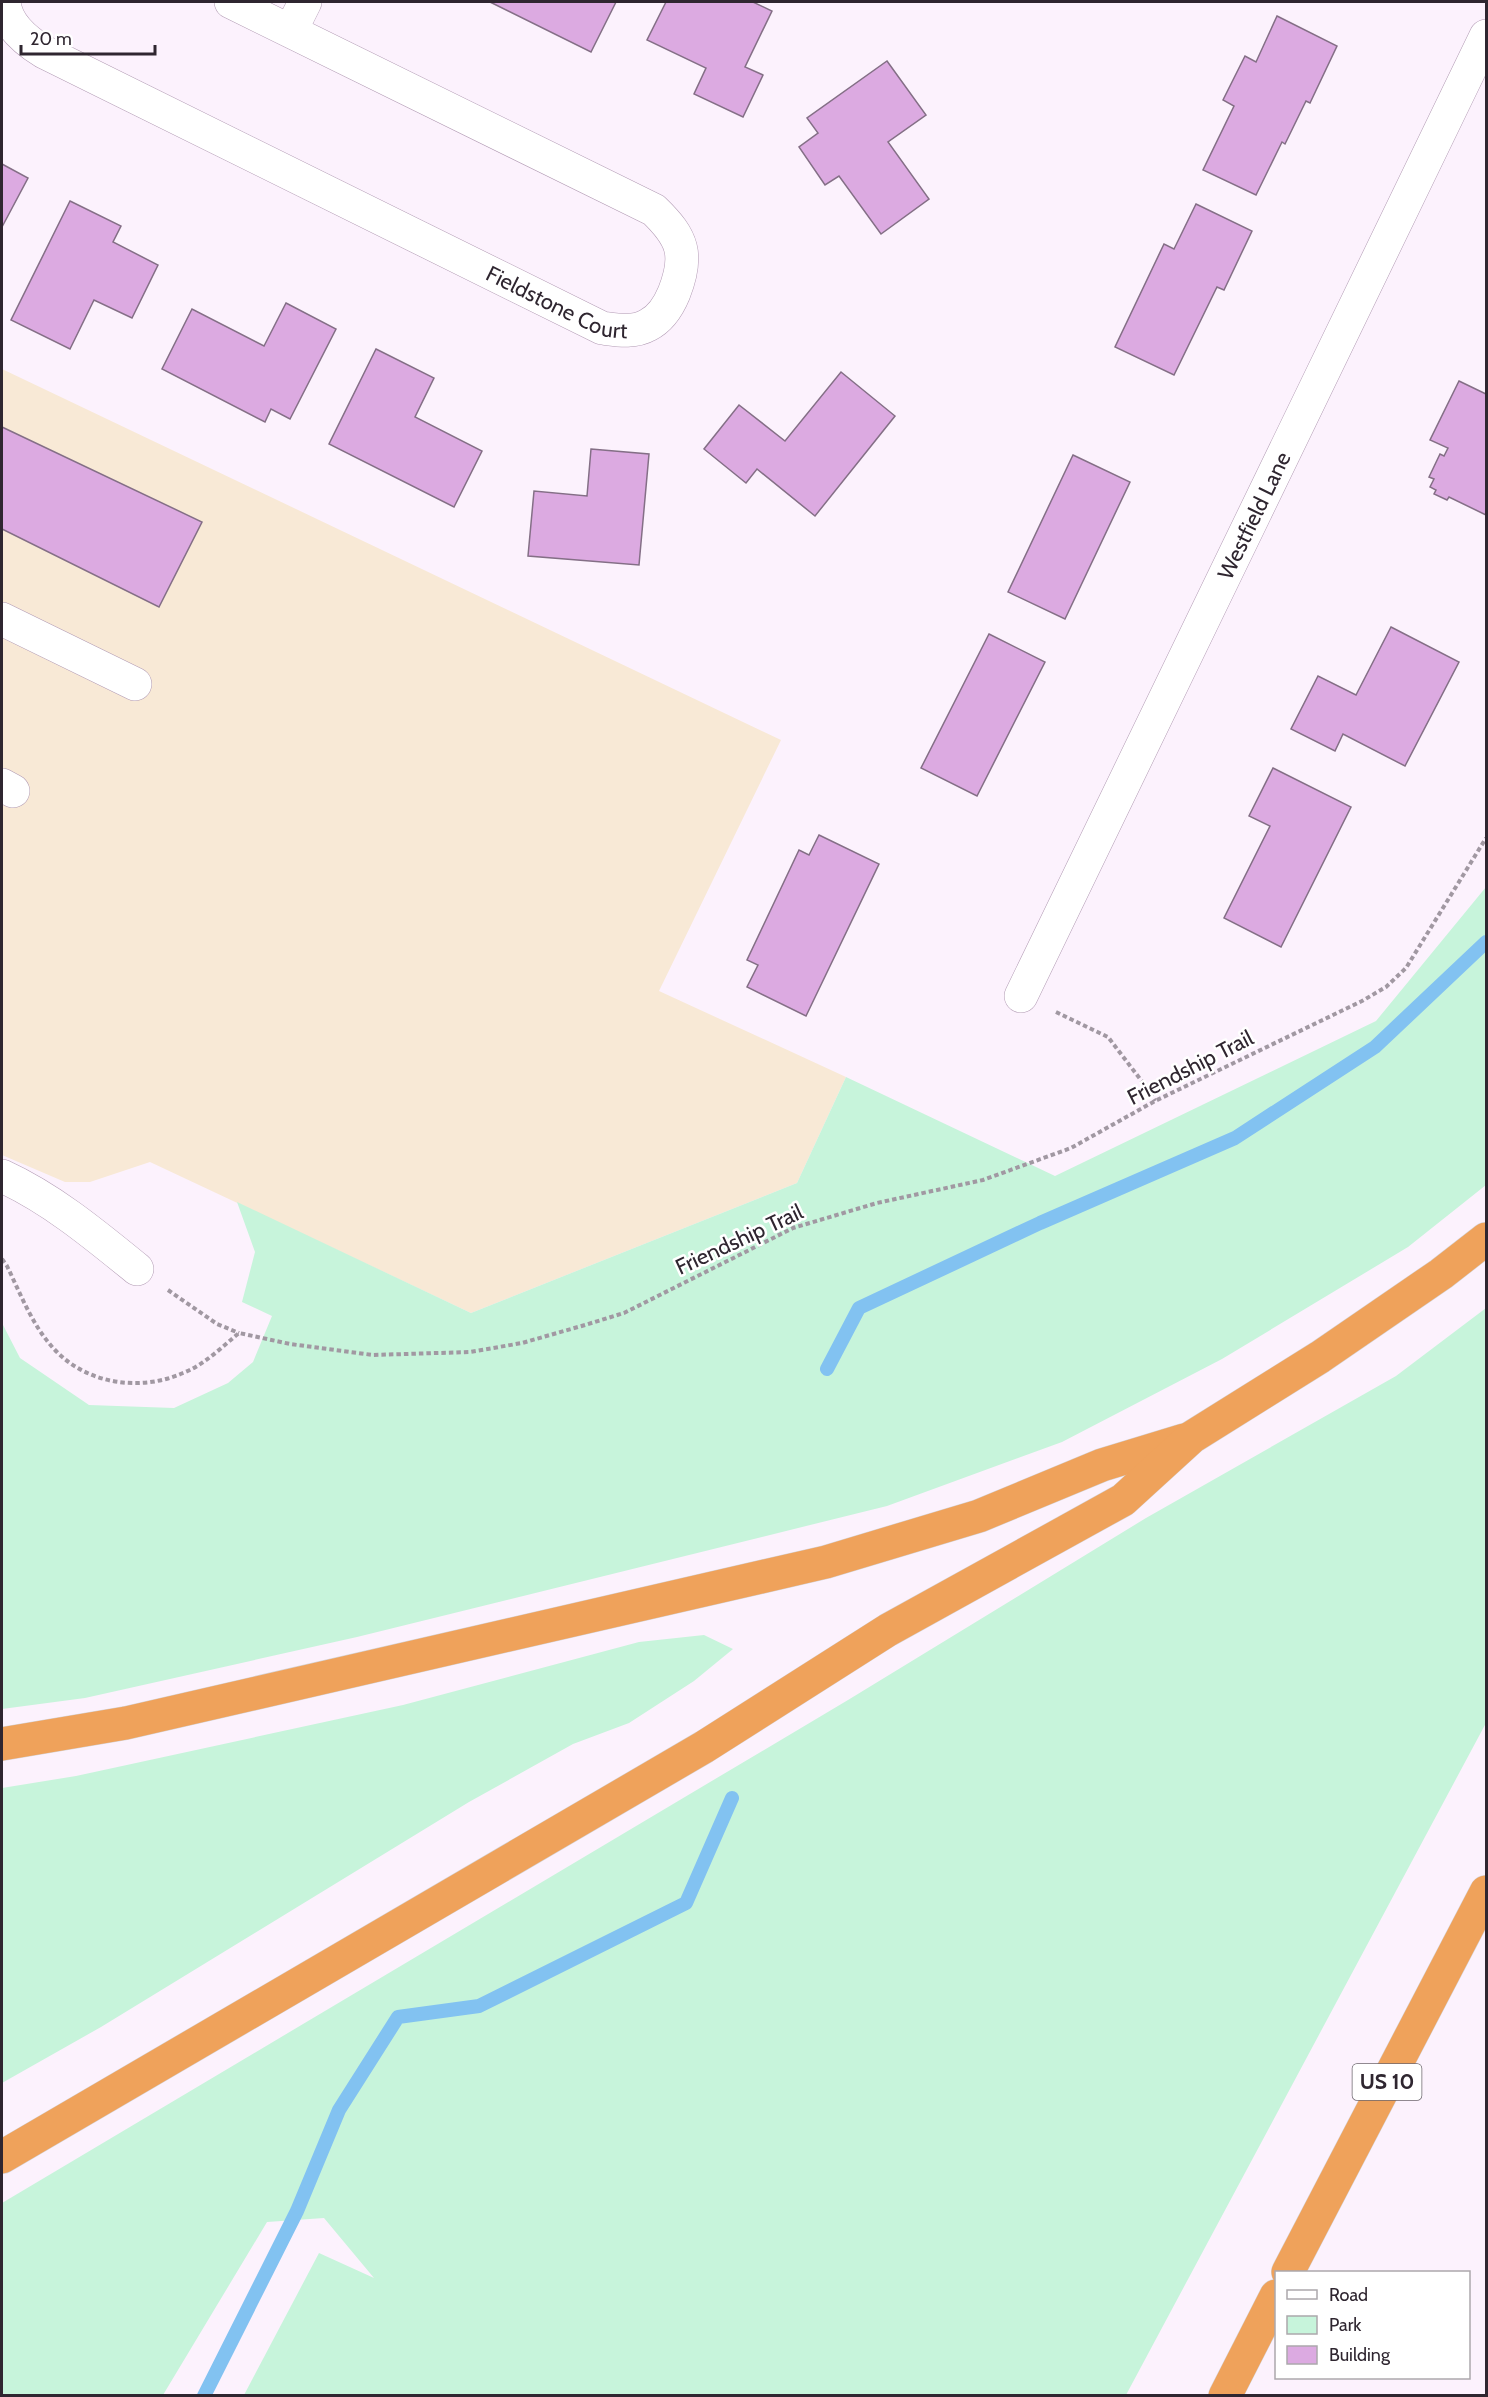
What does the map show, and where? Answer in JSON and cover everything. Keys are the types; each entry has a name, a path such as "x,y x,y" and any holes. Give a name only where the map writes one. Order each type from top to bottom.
{"highway":[{"path":"2,2157 704,1747 888,1630 1123,1500 1192,1437 1320,1357 1442,1274 1486,1239"},
{"path":"2,1744 126,1723 825,1562 979,1516 1102,1465 1192,1437"},
{"name":"US 10","path":"1289,2271 1486,1892"},
{"path":"1224,2396 1275,2298"}],"street":[{"name":"Fieldstone Court","path":"4,2 5,9 16,30 28,42 44,52 602,328 630,331 649,325 662,313 671,299 682,271 682,251 672,228 654,210 231,2"},
{"path":"291,30 305,2"},
{"name":"Westfield Lane","path":"1021,996 1486,36"},
{"path":"2,620 135,684"},
{"path":"2,1176 27,1188 81,1223 137,1269"}],"path":[{"name":"Friendship Trail","path":"137,1269 217,1324 239,1333 290,1344 373,1354 470,1352 522,1343 624,1313 793,1228 877,1203 983,1180 1071,1148 1155,1101 1362,1001 1386,987 1406,968 1486,838"},
{"path":"1021,996 1107,1036 1155,1101"},
{"path":"2,1259 35,1323 55,1350 81,1371 100,1379 137,1384 183,1373 203,1362 239,1333"}],"shaded area":[{"path":"2,369 781,740 659,991 846,1077 797,1183 471,1313 150,1162 90,1182 65,1182 2,1155"}],"green space":[{"path":"1486,887 1486,1185 1408,1247 1222,1359 1062,1442 887,1506 357,1637 85,1698 2,1709 2,1323 20,1358 89,1405 174,1408 228,1383 253,1362 272,1316 242,1302 255,1252 237,1202 471,1313 797,1183 846,1077 1055,1176 1376,1021"},
{"path":"1486,1308 1486,1723 1126,2395 244,2395 319,2253 374,2278 324,2218 267,2222 163,2395 2,2395 2,2203 848,1700 1146,1518 1396,1376"},
{"path":"704,1635 733,1649 694,1681 629,1723 573,1744 469,1802 101,2027 2,2083 2,1788 76,1776 403,1705 639,1642"}],"building":[{"path":"490,2 616,2 591,52"},
{"path":"666,2 753,2 772,11 745,67 763,75 743,117 694,94 706,68 647,40"},
{"path":"1277,16 1337,46 1310,103 1306,101 1285,144 1282,142 1256,195 1203,170 1234,106 1223,100 1245,56 1256,62"},
{"path":"887,61 926,115 888,142 929,199 881,234 839,176 825,185 799,147 818,133 807,118"},
{"path":"2,164 28,178 2,227"},
{"path":"70,201 121,226 113,242 158,265 132,318 94,300 70,349 11,320"},
{"path":"1196,204 1252,231 1224,290 1217,287 1174,375 1115,347 1164,244 1174,249"},
{"path":"286,303 336,329 290,419 271,409 265,422 162,369 192,309 264,346"},
{"path":"376,349 434,378 415,417 482,451 454,507 329,444"},
{"path":"841,372 895,416 815,516 757,469 746,483 704,449 739,405 785,441"},
{"path":"1459,381 1486,394 1486,515 1449,497 1447,500 1434,494 1436,490 1430,487 1434,479 1429,477 1440,454 1444,456 1448,448 1430,440"},
{"path":"2,427 202,522 159,607 2,529"},
{"path":"591,449 649,454 639,565 528,556 534,491 587,496"},
{"path":"1073,455 1130,482 1065,619 1008,592"},
{"path":"1391,627 1459,662 1405,766 1343,734 1335,751 1291,729 1318,676 1356,695"},
{"path":"989,634 1045,662 977,796 921,768"},
{"path":"1273,768 1351,807 1281,947 1224,918 1270,826 1249,816"},
{"path":"819,835 879,864 806,1016 747,987 758,965 747,960 799,850 809,855"}],"waterway":[{"path":"827,1369 859,1308 1040,1223 1235,1138 1375,1047 1486,942"},
{"path":"204,2396 297,2211 339,2110 398,2017 479,2006 686,1903 732,1798"}]}
